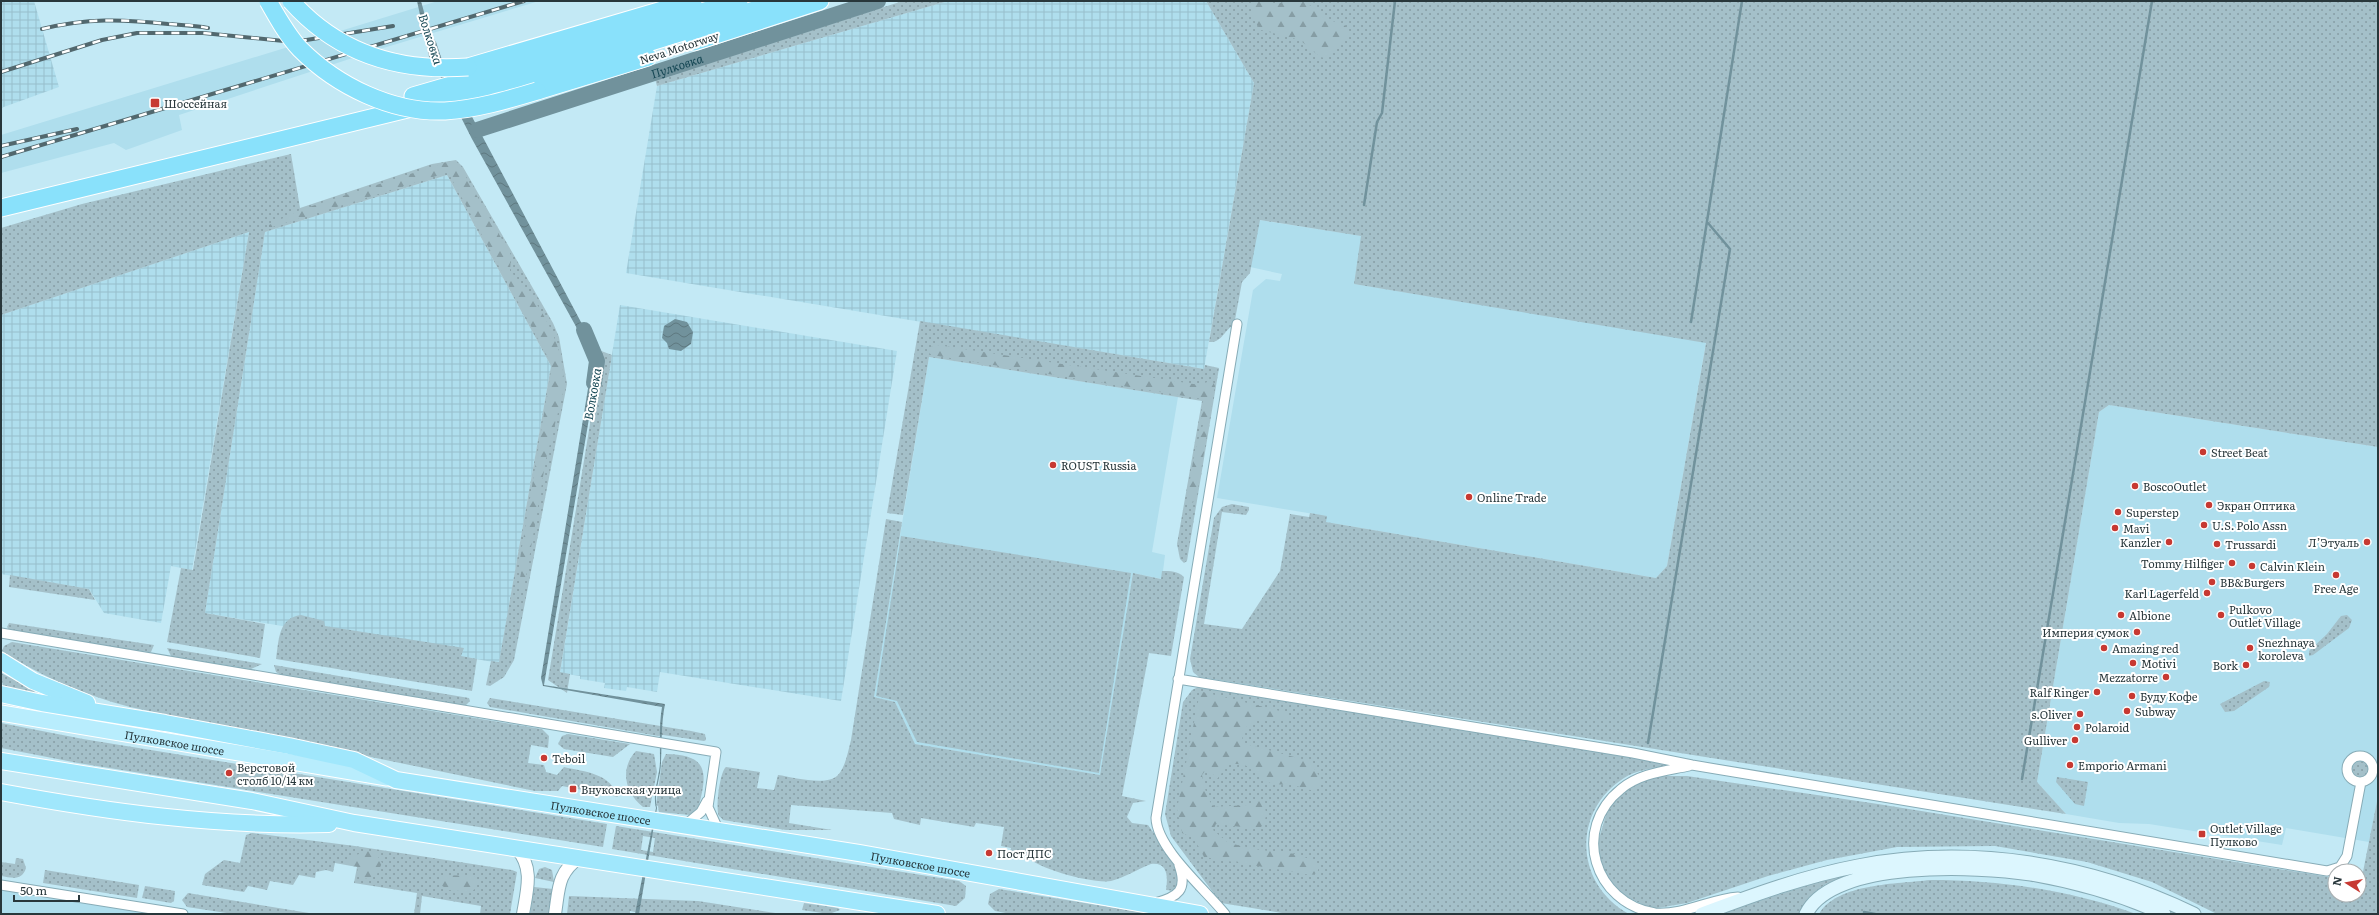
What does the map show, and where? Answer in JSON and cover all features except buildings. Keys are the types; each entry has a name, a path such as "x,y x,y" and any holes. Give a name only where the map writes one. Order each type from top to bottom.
{"highway":[{"path":"268,1 291,37 314,62 333,77 374,98 423,110 444,111 468,109 532,71 693,1"},
{"path":"291,1 312,22 330,35 368,55 405,66 441,68 468,67 532,71"},
{"path":"1,208 532,71 739,1"},
{"name":"Neva Motorway","path":"532,71 782,1"},
{"name":"Neva Motorway","path":"532,71 820,1"},
{"path":"1,197 219,145 433,91 532,71"},
{"path":"1,661 33,681 118,715"},
{"path":"1,694 42,703 246,737 354,760 396,780"},
{"path":"1,761 252,800 354,823 937,914"},
{"name":"Пулковское шоссе","path":"396,780 720,833 859,854 1200,914"},
{"path":"1,792 117,811 270,825 354,823"}],"main road":[{"name":"Пулковское шоссе","path":"1,713 396,780"},
{"path":"1702,914 1751,896 1858,866 1917,858 1963,857 2037,863 2071,869 2108,879 2149,894 2194,914"},
{"path":"1806,914 1819,897 1846,881 1897,872 1944,869 1993,870 2066,881 2137,902 2164,914"}],"street":[{"path":"1225,914 1198,886 1162,838 1156,818 1237,324"},
{"path":"1,633 716,752 708,800 709,813 720,833"},
{"path":"1178,679 1633,753 1692,765 2327,871 2340,867 2347,856 2360,782"},
{"path":"1692,765 1639,778 1613,796 1599,816 1596,827 1594,852 1597,865 1607,884 1619,898 1641,910 1657,914 1689,911 1724,898 1751,896"},
{"path":"683,827 701,812 708,800"},
{"path":"517,848 527,863 529,872 523,914"},
{"path":"555,914 561,878 571,864 580,858"},
{"path":"1150,904 1169,899 1181,889 1183,876 1178,860"},
{"path":"1,885 182,914"}],"shaded area":[{"path":"34,1 59,87 1,108 1,2"},
{"path":"438,1 539,1 380,49 179,115 182,130 126,150 114,143 1,173 1,135"},
{"path":"948,1 1206,1 1254,83 1204,369 626,273 657,86"},
{"path":"447,175 551,366 499,663 205,613 265,232"},
{"path":"1259,220 1362,236 1354,284 1706,342 1667,566 1656,578 1326,522 1326,516 1217,498 1253,290 1266,279 1280,281 1282,274 1250,267"},
{"path":"249,232 192,570 171,566 161,623 104,613 89,589 1,574 1,315"},
{"path":"620,305 897,351 841,701 660,672 657,692 627,687 626,691 604,688 605,683 580,679 580,676 560,673"},
{"path":"929,357 1178,397 1152,552 1165,555 1162,579 1133,573 1100,775 915,744 895,702 874,697"},
{"name":"Pulkovo Outlet Village","path":"2109,405 2378,447 2378,796 2369,842 2286,828 2282,845 2149,824 2119,823 2066,814 2037,782 2099,412"},
{"path":"1,888 88,901 145,914 1,914"}],"green space":[{"path":"903,1 948,1 657,86 655,79"},
{"path":"1206,1 2378,1 2378,447 2109,405 2099,412 2037,782 2066,814 1199,677 1193,672 1190,659 1214,518 1222,507 1232,504 1249,507 1249,510 1246,515 1222,512 1204,624 1242,629 1280,571 1290,514 1309,517 1310,513 1327,516 1326,522 1656,578 1667,566 1706,343 1354,284 1361,236 1260,220 1250,273 1242,282 1234,325 1220,338 1213,342 1209,342 1254,83"},
{"path":"1251,1 1266,1 1273,5 1287,1 1309,1 1309,5 1315,7 1325,20 1342,24 1348,28 1350,32 1326,58 1320,57 1300,40 1261,30 1256,24 1253,16"},
{"path":"291,154 300,208 432,164 456,160 463,167 553,323 559,337 567,384 514,660 504,677 490,686 486,685 491,661 499,662 551,366 447,175 265,232 205,613 265,624 260,658 167,642 181,568 193,570 249,232 1,315 1,228 82,204"},
{"path":"450,161 456,162 462,170 511,255 510,271 531,296 550,327 557,343 564,377 563,393 546,459 526,577 523,588 520,590 518,588 521,573 520,559 552,365 449,174 446,173 269,228 269,225 300,210"},
{"path":"920,321 1204,369 1205,365 1219,368 1187,561 1184,563 1180,559 1177,544 1202,401 929,357 903,515 887,513"},
{"path":"937,345 1200,385 1212,380 1215,386 1196,501 1189,504 1186,503 1195,450 1203,425 1201,418 1203,399 932,355 929,353 931,347"},
{"path":"596,349 612,355 560,672 570,674 567,693 548,680 600,363"},
{"path":"886,519 902,522 874,697 895,702 915,744 1100,775 1133,573 1161,579 1162,571 1171,571 1177,572 1184,577 1171,656 1149,653 1122,796 1146,801 1133,803 1127,817 1132,823 1148,825 1166,851 1175,865 1180,879 1175,891 1166,890 1166,871 1161,865 1157,864 1151,864 1111,881 1079,878 1042,866 1026,856 1010,854 1011,848 1001,846 1004,827 976,823 974,827 921,818 920,825 894,819 892,813 791,805 789,823 832,830 786,830 723,820 719,816 719,790 722,775 726,767 760,772 757,788 774,790 778,775 818,781 833,779 841,771 851,740"},
{"path":"901,536 1131,573 1099,773 917,742 897,701 876,696"},
{"path":"10,575 89,589 95,600 9,587"},
{"path":"301,615 324,621 325,626 464,648 461,656 477,659 472,691 276,659 279,638 284,625 293,617"},
{"path":"2347,615 2352,620 2349,628 2313,655 2309,656 2309,651 2327,634 2341,616"},
{"path":"9,623 154,645 151,652 148,652 10,631 7,627"},
{"path":"12,642 542,729 549,736 548,748 531,745 528,763 544,765 546,772 557,775 564,767 596,775 610,783 615,789 618,797 562,786 558,791 535,791 130,707 80,691 32,669 2,651 4,646"},
{"path":"167,648 262,664 251,669 171,656"},
{"path":"274,665 469,698 470,701 465,706 283,676 276,672"},
{"path":"1,673 33,689 36,694 3,687"},
{"path":"2264,681 2270,682 2269,687 2234,711 2225,712 2220,704"},
{"path":"1198,687 1669,763 1668,766 1640,771 1624,778 1607,792 1595,810 1588,828 1586,848 1590,867 1598,885 1611,901 1629,914 1288,914 1221,903 1171,836 1165,814 1183,702 1192,690"},
{"path":"1203,692 1288,713 1288,719 1282,721 1262,719 1252,723 1243,730 1242,743 1309,761 1320,777 1321,783 1316,789 1311,790 1293,785 1274,784 1262,779 1248,766 1236,764 1228,765 1217,779 1211,772 1205,771 1202,775 1205,788 1209,801 1214,807 1248,805 1260,800 1266,810 1264,822 1259,829 1216,824 1213,830 1226,841 1233,844 1260,850 1296,854 1309,859 1319,867 1317,873 1311,875 1204,857 1194,838 1182,833 1177,809 1199,697"},
{"path":"490,698 691,731 705,734 706,740 704,741 663,735 658,736 490,707 487,703"},
{"path":"1,723 83,739 607,824 603,847 78,763 1,748"},
{"path":"568,734 630,744 613,757 564,749 558,744 562,736"},
{"path":"636,751 654,754 657,772 650,807 643,807 637,801 628,787 626,780 628,765"},
{"path":"666,754 687,756 694,759 702,769 704,776 700,803 693,814 659,812 658,806 656,805 662,762"},
{"path":"2357,761 2365,761 2370,766 2368,777 2365,779 2357,779 2352,774 2352,766"},
{"path":"1660,776 1687,776 1878,804 2327,877 2327,903 2367,903 2367,863 2365,863 2378,796 2378,914 2217,914 2152,882 2087,862 1995,846 1897,847 1827,860 1768,876 1687,903 1652,909 1621,894 1608,879 1600,862 1598,842 1608,808 1631,785"},
{"path":"2057,777 2088,782 2084,806 2075,804 2056,782"},
{"path":"616,826 959,881 966,886 965,898 956,906 612,849","holes":["643,836 655,838 653,852 641,850"]},
{"path":"252,833 355,846 512,870 517,872 510,914 480,914 481,906 422,896 420,914 414,914 417,893 354,883 357,867 335,863 333,872 326,870 316,872 315,878 299,875 293,885 270,881 267,890 248,886 244,892 202,885 205,874 224,860 240,863 246,835"},
{"path":"368,851 375,852 382,863 377,874 366,879 357,875 358,867 346,864 350,857"},
{"path":"16,858 23,859 26,868 22,875 16,878 1,876 1,862 15,864"},
{"path":"1926,862 2000,864 2055,871 2120,889 2183,914 2175,914 2117,891 2070,878 1985,866 1929,865 1900,867 1845,876 1820,888 1811,897 1800,914 1719,914 1838,875"},
{"path":"545,867 552,870 554,882 535,878 539,869"},
{"path":"45,870 139,885 137,898 43,883"},
{"path":"442,875 474,876 477,881 476,888 471,892 449,890 439,884 439,877"},
{"path":"1930,880 1956,880 2009,884 2034,888 2086,899 2136,914 1819,914 1828,904 1839,896 1854,891 1886,884"},
{"path":"145,886 175,891 174,901 171,903 142,898"},
{"path":"534,887 553,889 549,914 530,914"},
{"path":"999,889 1152,914 1011,914 995,911 988,904 990,894"},
{"path":"188,893 310,914 233,914 187,907 182,900"},
{"path":"569,896 698,901 782,914 644,914 630,911 630,914 567,914"},
{"path":"804,903 838,908 840,910 829,914 802,910"}],"water":[{"path":"417,1 421,1 430,34 436,42 447,75 470,113 591,341 598,365 544,685 665,704 662,726 661,768 656,797 657,808 639,914 635,914 656,808 655,796 660,767 660,727 662,707 543,686 541,678 591,370 584,341 472,139 435,66 430,61"},
{"path":"675,319 687,322 693,332 691,344 681,351 669,349 667,343 662,338 664,326"}],"waterway":[{"name":"Пулковка","path":"477,130 878,1"},
{"path":"1364,205 1377,122 1382,113 1395,1"},
{"path":"1691,322 1742,1"},
{"path":"2022,779 2152,1"},
{"path":"1648,743 1730,249 1708,223"},
{"name":"Волковка","path":"584,330 597,361 594,383"},
{"path":"1864,912 1875,914"}],"railway":[{"path":"1,157 524,1"},
{"path":"42,29 58,25 105,20 135,21 208,28"},
{"path":"1,72 102,40 137,33 203,33 294,42 393,26"},
{"path":"1,146 77,129"}],"place":[{"name":"Шоссейная","path":"155,103"},
{"name":"Street Beat","path":"2203,452"},
{"name":"ROUST Russia","path":"1053,465"},
{"name":"BoscoOutlet","path":"2135,486"},
{"name":"Online Trade","path":"1469,497"},
{"name":"Экран Оптика","path":"2209,505"},
{"name":"Superstep","path":"2118,512"},
{"name":"U.S. Polo Assn","path":"2204,525"},
{"name":"Mavi","path":"2115,528"},
{"name":"Kanzler","path":"2169,542"},
{"name":"Л’Этуаль","path":"2367,542"},
{"name":"Trussardi","path":"2217,544"},
{"name":"Tommy Hilfiger","path":"2232,563"},
{"name":"Calvin Klein","path":"2252,566"},
{"name":"Free Age","path":"2336,575"},
{"name":"BB&Burgers","path":"2212,582"},
{"name":"Karl Lagerfeld","path":"2207,593"},
{"name":"Albione","path":"2121,615"},
{"name":"Pulkovo Outlet Village","path":"2221,615"},
{"name":"Империя сумок","path":"2137,632"},
{"name":"Amazing red","path":"2104,648"},
{"name":"Snezhnaya koroleva","path":"2250,648"},
{"name":"Motivi","path":"2133,663"},
{"name":"Bork","path":"2246,665"},
{"name":"Mezzatorre","path":"2166,677"},
{"name":"Ralf Ringer","path":"2097,692"},
{"name":"Буду Кофе","path":"2132,696"},
{"name":"Subway","path":"2127,711"},
{"name":"s.Oliver","path":"2080,714"},
{"name":"Polaroid","path":"2077,727"},
{"name":"Gulliver","path":"2075,740"},
{"name":"Teboil","path":"544,758"},
{"name":"Emporio Armani","path":"2070,765"},
{"name":"Верстовой столб 10/14 км","path":"229,773"},
{"name":"Внуковская улица","path":"573,789"},
{"name":"Outlet Village Пулково","path":"2202,834"},
{"name":"Пост ДПС","path":"989,853"}]}
